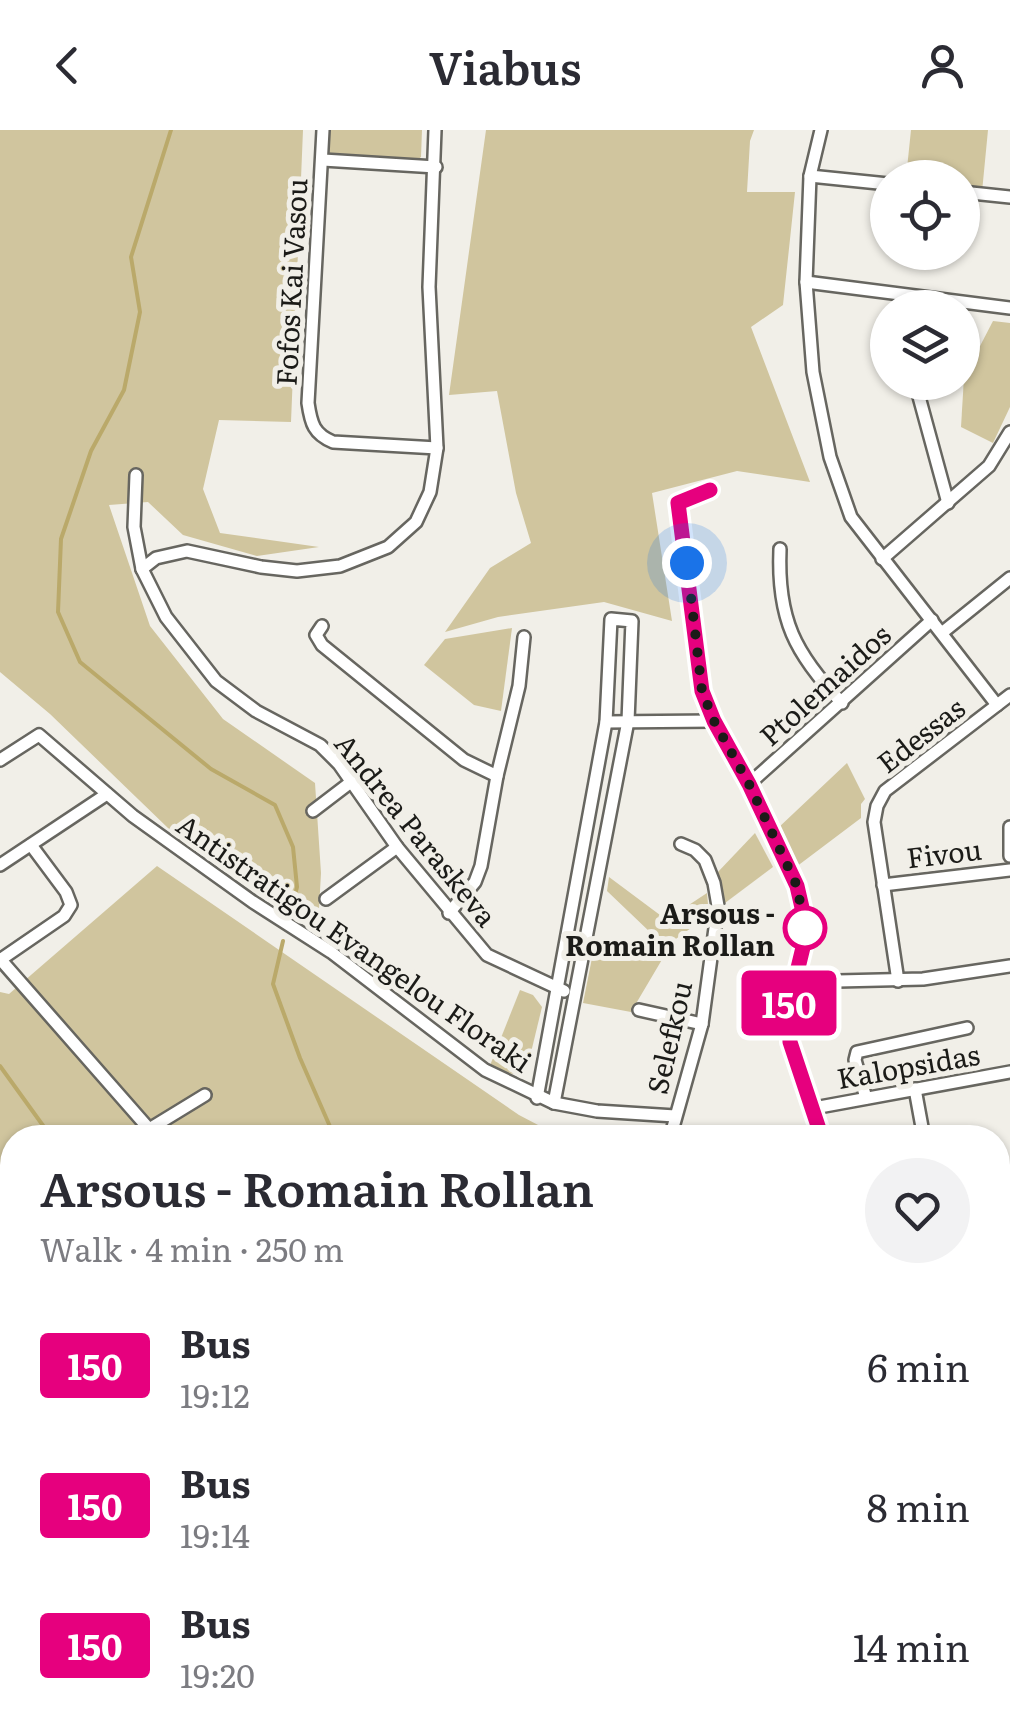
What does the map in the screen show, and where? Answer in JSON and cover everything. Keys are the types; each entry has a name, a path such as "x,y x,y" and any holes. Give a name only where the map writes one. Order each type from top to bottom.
{"street":[{"name":"Fofos Kai Vasou","path":"323,130 308,403 311,424 318,436 334,442 437,448"},
{"path":"142,569 156,558 187,551 297,571 340,566 388,546 416,522 430,492 437,448 428,287 435,130"},
{"path":"821,130 810,176 806,282 813,372 830,457 851,518 997,705"},
{"path":"323,160 436,167"},
{"path":"810,176 870,182"},
{"path":"980,194 1010,197"},
{"path":"806,282 870,295"},
{"path":"980,306 1010,308"},
{"path":"920,400 948,503"},
{"path":"882,559 989,466 1010,432"},
{"name":"Andrea Paraskeva","path":"136,476 134,527 142,569 166,617 216,681 256,712 320,745 340,764 397,847 487,955 559,990 574,993"},
{"path":"710,490 678,503 697,664 714,721 797,886 806,935 789,1005 790,1042 819,1125"},
{"path":"780,549 780,598 786,624 813,672 842,703"},
{"path":"943,632 1010,578"},
{"path":"537,1098 606,722 611,619 632,620 628,722 554,1103"},
{"name":"Ptolemaidos","path":"749,784 932,620"},
{"path":"322,626 316,635 322,646 464,760 497,776"},
{"path":"449,914 474,882 481,866 519,686 524,637"},
{"name":"Edessas","path":"884,884 874,822 876,806 885,791 1010,695"},
{"path":"606,722 714,721"},
{"name":"Antistratigou Evangelou Floraki","path":"0,760 39,735 107,794 252,902 332,952 483,1069 537,1098 596,1111 675,1116"},
{"path":"314,810 351,782"},
{"path":"0,865 107,794"},
{"path":"1010,827 1010,856"},
{"path":"31,844 66,892 70,905 64,916 0,959 147,1125"},
{"name":"Selefkou","path":"673,1125 702,1024 718,906 705,860 681,844"},
{"path":"326,899 397,847"},
{"name":"Fivou","path":"884,884 1010,870"},
{"path":"884,884 898,980"},
{"path":"795,982 898,980 1010,966"},
{"path":"640,1010 702,1024"},
{"path":"866,1098 857,1052 967,1028"},
{"name":"Kalopsidas","path":"814,1108 1010,1072"},
{"path":"914,1089 921,1125"},
{"path":"165,1125 205,1095"}],"shaded area":[{"path":"0,130 303,130 291,422 219,420 203,489 220,533 319,547 257,556 183,535 148,502 109,505 150,626 223,719 315,783 321,873 318,927 168,828 50,714 0,672"},
{"path":"327,130 422,130 421,157 413,164 332,158 326,145"},
{"path":"486,130 754,130 747,192 795,192 783,305 751,327 810,482 737,471 652,493 672,621 604,602 498,617 445,632 490,568 531,543 516,493 497,391 449,395"},
{"path":"911,130 988,130 982,192 980,160 908,160"},
{"path":"993,321 1010,323 1010,407 993,443 961,427 963,400 980,400 980,346"},
{"path":"512,628 501,711 474,705 424,665 445,639"},
{"path":"847,763 865,799 861,818 796,867 777,829"},
{"path":"755,833 773,867 725,903 716,874"},
{"path":"157,866 538,1125 0,1125 0,992 9,994"},
{"path":"609,877 664,918 663,922 707,893 709,915 673,941 631,1012 583,1003 593,953 632,959 651,933 607,891"},
{"path":"520,990 533,995 542,1007 527,1069 504,1073 489,1068"}],"waterway":[{"path":"171,130 131,257 140,312 124,390 91,451 61,539 58,612 80,662 211,769 275,805 293,847 297,887 290,915"},
{"path":"283,941 273,984 329,1125"},
{"path":"0,1066 43,1125"}],"bus line":[{"name":"150","path":"710,490 678,503 697,664 714,721 797,886 806,935 789,1005 790,1042 819,1125"}],"place":[{"name":"Arsous - Romain Rollan","path":"805,928"}],"route":[{"path":"687,563 702,691 797,886 806,935 805,928"}]}
